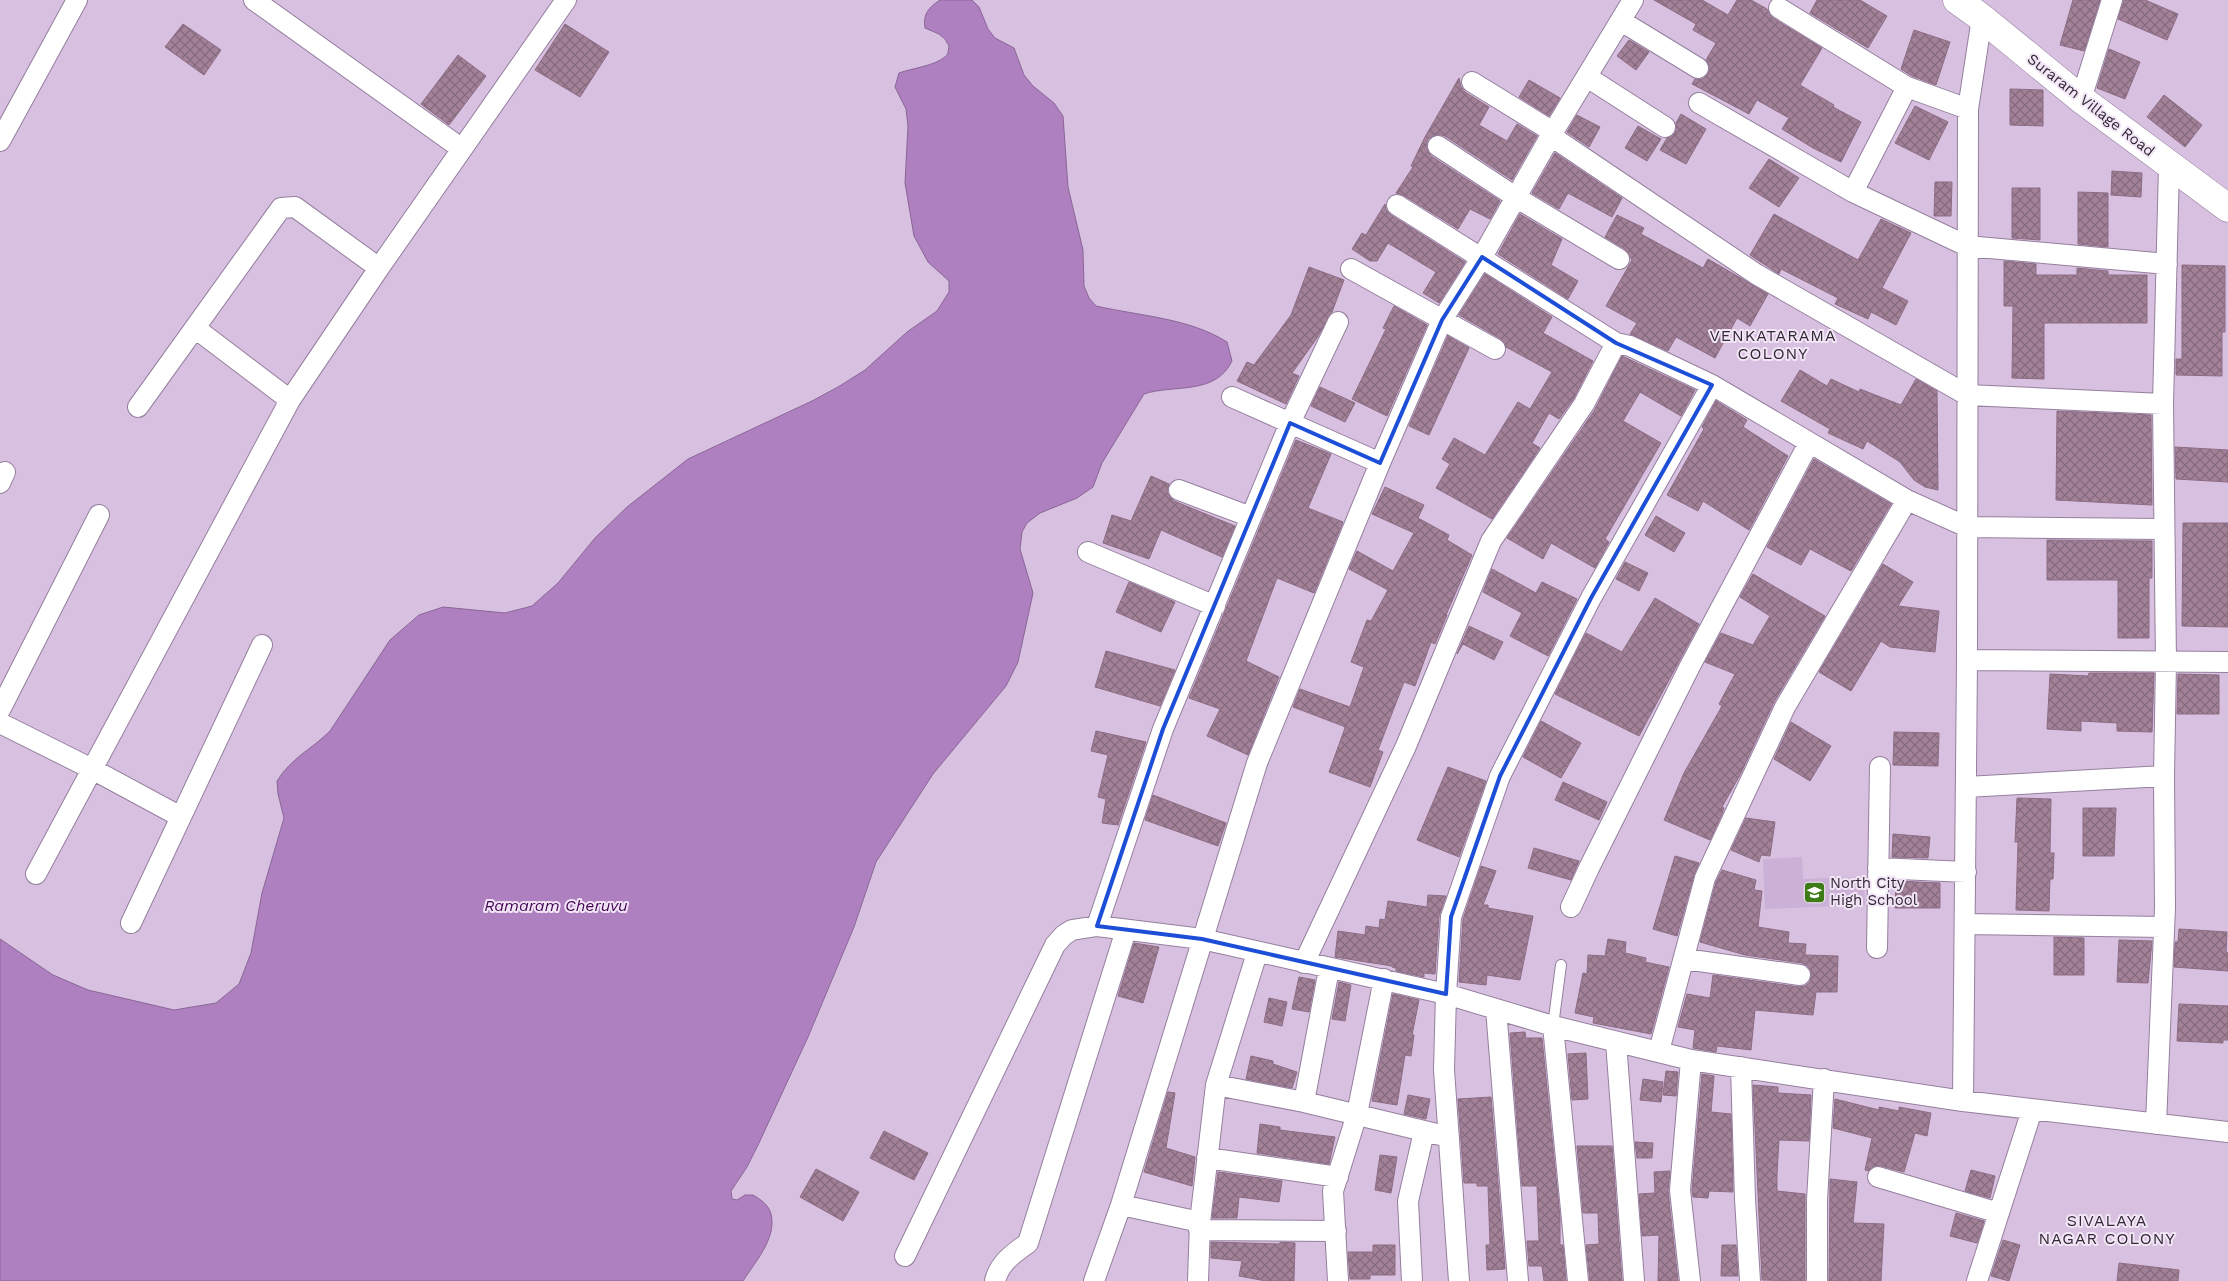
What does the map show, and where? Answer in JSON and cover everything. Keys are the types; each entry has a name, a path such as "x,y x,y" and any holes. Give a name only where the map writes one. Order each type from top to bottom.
{"main road":[{"name":"Suraram Village Road","path":"1957,0 1982,18 2081,99 2228,208"}],"street":[{"path":"0,141 77,0"},
{"path":"254,0 462,149"},
{"path":"36,874 290,400 379,268 566,0"},
{"path":"1094,1281 1121,1205 1257,763 1380,463 1442,320 1482,257 1552,134 1633,0"},
{"path":"2081,99 2112,0"},
{"path":"1779,8 1907,87 1968,109"},
{"path":"1963,1101 1966,872 1968,109 1982,18"},
{"path":"1620,21 1698,68"},
{"path":"1587,77 1665,127"},
{"path":"1472,82 1552,134 1756,274 1967,394 2163,404"},
{"path":"1853,192 1907,87"},
{"path":"1698,103 1853,192 1967,246 2167,264"},
{"path":"1438,146 1517,198 1619,259"},
{"path":"2156,1124 2164,927 2166,662 2163,404 2169,166"},
{"path":"1397,205 1616,343 1630,346 1712,385 1907,500 1967,527 2163,529"},
{"path":"138,407 280,208 287,206 295,207 379,268"},
{"path":"1351,269 1495,349"},
{"path":"1097,926 1163,729 1290,423 1338,322"},
{"path":"195,328 290,400"},
{"path":"1304,963 1406,746 1491,542 1584,404 1616,343"},
{"path":"1458,1281 1444,1070 1451,917 1500,776 1591,598 1712,385"},
{"path":"1232,397 1380,463"},
{"path":"1572,907 1589,868 1690,666 1809,443"},
{"path":"1179,490 1251,517"},
{"path":"1659,1052 1706,878 1785,707 1907,500"},
{"path":"0,710 98,515"},
{"path":"1088,552 1215,606"},
{"path":"131,924 262,645"},
{"path":"1967,660 2228,662"},
{"path":"0,723 92,769 181,818"},
{"path":"1877,948 1880,766"},
{"path":"1966,787 2164,776"},
{"path":"1878,868 1966,872"},
{"path":"1965,924 2164,927"},
{"path":"905,1256 1056,945 1064,935 1072,930 1097,926 1202,939 1329,969 1384,979 1446,994 1553,1026 1691,1060 1963,1101 2228,1132"},
{"path":"995,1281 996,1275 1008,1258 1028,1243 1126,930"},
{"path":"1198,1281 1199,1226 1216,1085 1257,953"},
{"path":"1684,959 1800,974"},
{"path":"1304,1102 1329,969"},
{"path":"1338,1281 1334,1191 1358,1114 1384,979"},
{"path":"1496,1009 1518,1281"},
{"path":"1553,1026 1578,1281"},
{"path":"1616,1042 1634,1281"},
{"path":"1690,1281 1680,1190 1691,1060"},
{"path":"1741,1067 1745,1199 1750,1281"},
{"path":"1817,1281 1817,1200 1824,1079"},
{"path":"1216,1085 1358,1114 1449,1137"},
{"path":"1977,1281 2032,1110"},
{"path":"1412,1281 1408,1201 1424,1132"},
{"path":"1207,1158 1338,1177"},
{"path":"1878,1177 1999,1213"},
{"path":"1121,1205 1199,1226 1336,1231"}],"lane":[{"path":"1553,1026 1561,965"}],"highlighted area":[{"path":"1482,257 1616,343 1712,385 1591,598 1500,776 1451,917 1446,994 1202,939 1097,926 1163,729 1290,423 1380,463 1442,320"}],"shaded area":[{"name":"North City High School","path":"1802,857 1803,879 1864,877 1865,905 1765,909 1763,859"}],"water":[{"name":"Ramaram Cheruvu","path":"940,0 972,0 979,7 988,29 995,38 1014,48 1024,75 1033,86 1054,103 1063,116 1068,187 1083,250 1084,286 1089,298 1096,306 1164,319 1212,334 1227,342 1232,361 1225,372 1215,380 1192,387 1144,394 1102,463 1093,487 1077,498 1040,513 1027,523 1022,532 1020,549 1033,593 1018,662 1006,686 933,774 876,862 854,927 808,1037 747,1167 731,1191 732,1199 737,1200 745,1195 753,1195 766,1205 771,1214 771,1232 768,1241 743,1281 0,1281 0,939 53,975 88,990 174,1010 216,1003 239,984 251,953 262,893 284,818 277,781 295,760 330,731 390,640 419,615 443,607 505,613 532,606 558,583 595,538 627,507 688,459 838,387 865,370 907,332 937,311 949,292 949,281 928,262 914,236 905,183 908,126 906,109 895,87 899,73 935,63 947,55 949,46 945,39 925,28 927,12"}],"building":[{"path":"1654,0 1702,0 1728,15 1737,0 1751,0 1767,9 1773,18 1822,48 1800,85 1834,105 1833,107 1861,122 1841,162 1782,129 1789,118 1757,100 1749,114 1692,84 1695,79 1703,79 1708,74 1710,68 1706,60 1716,43 1693,30 1696,24"},
{"path":"1817,0 1860,0 1887,16 1868,48 1810,13"},
{"path":"2073,0 2100,0 2084,51 2060,45"},
{"path":"2124,0 2145,0 2178,14 2167,40 2118,19"},
{"path":"183,24 221,50 204,75 165,47"},
{"path":"565,24 609,52 580,97 535,70"},
{"path":"1914,30 1950,42 1936,85 1912,76 1901,69"},
{"path":"1629,40 1649,52 1636,70 1617,56"},
{"path":"2109,49 2140,62 2125,99 2097,88"},
{"path":"458,55 486,76 449,125 421,104"},
{"path":"1459,78 1461,87 1465,92 1489,107 1479,125 1507,141 1517,124 1537,136 1512,180 1445,136 1438,134 1428,139 1426,146 1431,156 1500,201 1490,219 1470,209 1458,229 1403,195 1396,193 1413,167 1411,166 1425,137"},
{"path":"1529,80 1560,98 1549,116 1519,97"},
{"path":"2010,89 2043,90 2043,126 2010,125"},
{"path":"2164,95 2202,125 2185,147 2147,117"},
{"path":"1915,106 1948,122 1929,160 1895,143"},
{"path":"1681,114 1706,129 1686,164 1660,150 1667,138 1675,133 1676,123"},
{"path":"1577,115 1600,127 1589,147 1567,132"},
{"path":"1638,126 1661,139 1647,161 1625,148"},
{"path":"1555,153 1622,198 1612,217 1568,193 1559,209 1532,193"},
{"path":"1769,159 1799,178 1779,207 1749,188"},
{"path":"2112,171 2142,173 2141,197 2111,195"},
{"path":"1935,182 1952,182 1951,216 1934,216"},
{"path":"2012,188 2040,188 2040,240 2012,238"},
{"path":"2078,192 2108,193 2108,247 2078,244"},
{"path":"1385,204 1386,210 1391,215 1465,262 1439,303 1423,293 1436,272 1388,243 1377,261 1370,261 1352,249 1362,233 1366,235"},
{"path":"1520,214 1562,239 1551,265 1578,281 1568,299 1498,254"},
{"path":"1774,214 1858,260 1881,219 1911,233 1882,288 1908,301 1896,325 1871,312 1868,319 1835,304 1838,298 1781,269 1779,274 1750,255"},
{"path":"1617,215 1644,228 1641,234 1703,268 1708,259 1768,294 1750,326 1737,318 1715,358 1676,337 1668,351 1630,334 1637,323 1606,306 1632,260 1625,249 1605,237"},
{"path":"2004,261 2036,264 2036,275 2077,275 2077,268 2108,271 2108,275 2147,275 2147,323 2044,323 2044,379 2012,378 2013,306 2004,306"},
{"path":"2182,265 2225,266 2225,332 2222,332 2222,376 2176,375 2176,359 2182,359"},
{"path":"1309,267 1344,280 1332,312 1317,338 1292,373 1299,376 1286,404 1237,381 1247,362 1254,365 1291,315"},
{"path":"1485,274 1552,317 1543,333 1593,361 1574,398 1559,419 1549,413 1532,443 1540,448 1492,519 1436,488 1450,464 1442,459 1454,438 1485,455 1518,402 1530,409 1552,372 1506,347 1501,339 1459,315"},
{"path":"1394,306 1427,325 1387,416 1352,399 1386,329 1383,328"},
{"path":"1448,336 1469,348 1429,435 1409,426"},
{"path":"1622,356 1695,390 1681,416 1640,392 1623,421 1661,443 1605,539 1609,542 1595,568 1551,543 1543,559 1507,538 1594,411"},
{"path":"1800,370 1827,386 1831,379 1859,392 1860,389 1901,405 1916,379 1937,391 1938,490 1925,487 1914,480 1900,462 1867,441 1863,449 1828,433 1830,429 1781,401"},
{"path":"1320,387 1355,403 1345,422 1311,406"},
{"path":"1716,401 1747,420 1743,427 1788,456 1749,530 1703,501 1698,511 1667,495 1704,429 1702,427"},
{"path":"2057,411 2151,415 2152,505 2056,500"},
{"path":"1296,440 1331,454 1308,508 1343,522 1314,593 1277,578 1246,661 1279,677 1248,755 1207,736 1220,709 1189,698"},
{"path":"2175,447 2228,450 2228,482 2176,479"},
{"path":"1814,459 1891,504 1851,571 1810,549 1801,565 1767,547"},
{"path":"1151,476 1169,484 1167,492 1174,501 1235,526 1222,557 1161,530 1149,559 1103,543 1112,515 1131,521"},
{"path":"1385,487 1424,505 1418,518 1449,535 1447,540 1472,555 1435,644 1431,642 1415,686 1404,682 1378,750 1383,752 1370,787 1329,772 1345,728 1293,707 1300,689 1350,707 1364,667 1351,662 1367,620 1371,621 1388,590 1349,569 1357,551 1393,571 1414,533 1372,514"},
{"path":"1656,516 1685,533 1674,552 1645,535"},
{"path":"2183,523 2228,523 2228,627 2182,626"},
{"path":"2047,540 2152,541 2152,578 2149,578 2149,638 2118,638 2118,580 2047,580"},
{"path":"1625,562 1648,573 1639,591 1616,579"},
{"path":"1883,564 1913,582 1898,606 1939,611 1935,652 1890,647 1881,641 1851,691 1819,672"},
{"path":"1492,569 1536,593 1542,582 1577,599 1548,656 1510,636 1522,613 1483,592"},
{"path":"1753,574 1825,616 1774,702 1740,775 1722,807 1724,808 1722,814 1710,840 1664,820 1684,773 1722,706 1719,704 1735,674 1705,662 1721,633 1753,645 1770,616 1740,597"},
{"path":"1129,582 1175,602 1161,632 1116,612"},
{"path":"1655,598 1699,624 1639,736 1555,694 1586,633 1622,652"},
{"path":"1469,626 1503,642 1494,660 1463,644 1457,654"},
{"path":"1106,651 1175,670 1160,706 1095,687"},
{"path":"2089,673 2154,673 2152,732 2117,731 2117,723 2081,721 2081,731 2047,729 2050,674 2088,676"},
{"path":"2178,674 2219,675 2219,714 2177,714"},
{"path":"1541,721 1581,743 1561,778 1523,757"},
{"path":"1791,722 1831,746 1810,781 1774,759"},
{"path":"1096,731 1146,742 1118,825 1102,823 1106,799 1098,797 1108,755 1091,751"},
{"path":"1894,732 1939,733 1938,766 1893,765"},
{"path":"1448,767 1486,781 1459,857 1417,840"},
{"path":"1563,782 1607,802 1599,820 1555,800"},
{"path":"1153,795 1226,823 1218,846 1145,820"},
{"path":"2017,798 2051,799 2050,853 2054,853 2053,879 2050,879 2049,911 2016,910 2018,842 2015,842"},
{"path":"2083,808 2116,808 2114,856 2083,856"},
{"path":"1746,818 1775,822 1770,856 1761,855 1759,862 1731,850"},
{"path":"1893,834 1930,837 1928,858 1892,857"},
{"path":"1534,848 1579,861 1571,880 1528,868"},
{"path":"1675,856 1699,863 1677,936 1653,929"},
{"path":"1481,866 1496,871 1483,905 1488,905 1488,908 1533,916 1520,980 1487,975 1486,985 1459,982 1463,919"},
{"path":"1722,870 1756,880 1754,890 1762,891 1758,927 1789,932 1788,943 1806,944 1805,955 1838,956 1837,992 1816,992 1813,1015 1755,1010 1751,1050 1717,1046 1716,1052 1693,1048 1695,1030 1678,1027 1687,994 1710,998 1713,975 1799,987 1805,986 1810,982 1811,971 1808,966 1802,963 1745,955 1700,942 1716,882"},
{"path":"1896,881 1940,883 1940,908 1895,908"},
{"path":"1428,895 1446,896 1439,916 1435,974 1424,973 1424,977 1396,971 1396,968 1392,966 1335,957 1338,931 1365,935 1366,926 1379,928 1380,919 1385,920 1388,901 1427,907"},
{"path":"2179,929 2227,932 2226,952 2228,953 2228,971 2174,967 2175,942 2178,942"},
{"path":"2054,937 2084,938 2084,975 2054,975"},
{"path":"1608,939 1626,942 1625,953 1646,958 1645,962 1669,967 1651,1034 1593,1023 1594,1017 1575,1013 1583,973 1587,974 1588,955 1605,956"},
{"path":"2119,940 2152,941 2148,983 2117,982"},
{"path":"1134,943 1159,947 1143,1003 1118,996"},
{"path":"1299,977 1315,980 1309,1012 1292,1009"},
{"path":"1339,982 1351,985 1345,1021 1332,1019"},
{"path":"1393,994 1419,1000 1412,1035 1414,1035 1411,1056 1405,1055 1397,1105 1372,1101"},
{"path":"1269,998 1287,1002 1282,1026 1264,1022"},
{"path":"2179,1004 2228,1006 2228,1040 2223,1040 2223,1043 2177,1041"},
{"path":"1525,1032 1526,1038 1542,1038 1560,1217 1560,1245 1563,1245 1566,1281 1544,1281 1542,1266 1529,1266 1527,1241 1539,1241 1537,1186 1522,1186 1510,1033"},
{"path":"1586,1053 1588,1099 1572,1100 1568,1054"},
{"path":"1251,1056 1273,1061 1273,1064 1297,1072 1292,1088 1246,1079"},
{"path":"1666,1071 1678,1072 1676,1096 1663,1095"},
{"path":"1702,1074 1714,1076 1711,1112 1731,1114 1733,1192 1709,1191 1708,1198 1693,1197 1692,1190"},
{"path":"1643,1079 1663,1082 1661,1102 1640,1100"},
{"path":"1753,1085 1778,1087 1778,1093 1811,1095 1809,1141 1779,1140 1777,1174 1777,1191 1805,1194 1805,1281 1762,1280"},
{"path":"1168,1092 1175,1093 1166,1148 1195,1157 1192,1186 1144,1172"},
{"path":"1408,1095 1430,1099 1426,1119 1404,1114"},
{"path":"1491,1097 1505,1269 1487,1270 1486,1245 1490,1245 1488,1186 1477,1186 1477,1183 1464,1183 1458,1099"},
{"path":"1835,1099 1879,1110 1879,1107 1899,1111 1899,1107 1931,1113 1927,1136 1915,1133 1904,1172 1881,1166 1875,1166 1868,1171 1865,1170 1872,1138 1833,1128"},
{"path":"1260,1124 1280,1127 1280,1130 1335,1137 1329,1164 1257,1153"},
{"path":"884,1131 928,1153 914,1180 870,1158"},
{"path":"1635,1142 1653,1143 1652,1158 1637,1158"},
{"path":"1577,1146 1612,1146 1622,1281 1590,1281 1586,1245 1599,1244 1598,1213 1583,1213"},
{"path":"1380,1155 1397,1157 1391,1193 1375,1190"},
{"path":"816,1169 859,1192 843,1221 800,1197"},
{"path":"1971,1170 1995,1176 1990,1198 1965,1191"},
{"path":"1670,1171 1668,1191 1678,1281 1658,1281 1659,1235 1642,1236 1639,1194 1655,1193 1654,1172"},
{"path":"1218,1172 1282,1181 1279,1202 1239,1197 1237,1218 1212,1218"},
{"path":"1830,1179 1857,1182 1853,1223 1884,1224 1881,1281 1829,1281"},
{"path":"1956,1213 1984,1221 1977,1243 1950,1236"},
{"path":"2003,1240 2020,1245 2009,1281 1991,1276"},
{"path":"1211,1242 1295,1243 1294,1281 1266,1281 1239,1276 1242,1261 1211,1258"},
{"path":"1373,1245 1395,1245 1395,1275 1370,1275 1370,1279 1350,1279 1348,1252 1373,1252"},
{"path":"1722,1245 1736,1245 1738,1276 1721,1276"},
{"path":"2119,1263 2179,1270 2178,1281 2117,1281"}],"place":[{"name":"North City High School","path":"1814,892"}],"district":[{"name":"VENKATARAMA COLONY","path":"1773,344"},
{"name":"SIVALAYA NAGAR COLONY","path":"2107,1229"}]}
